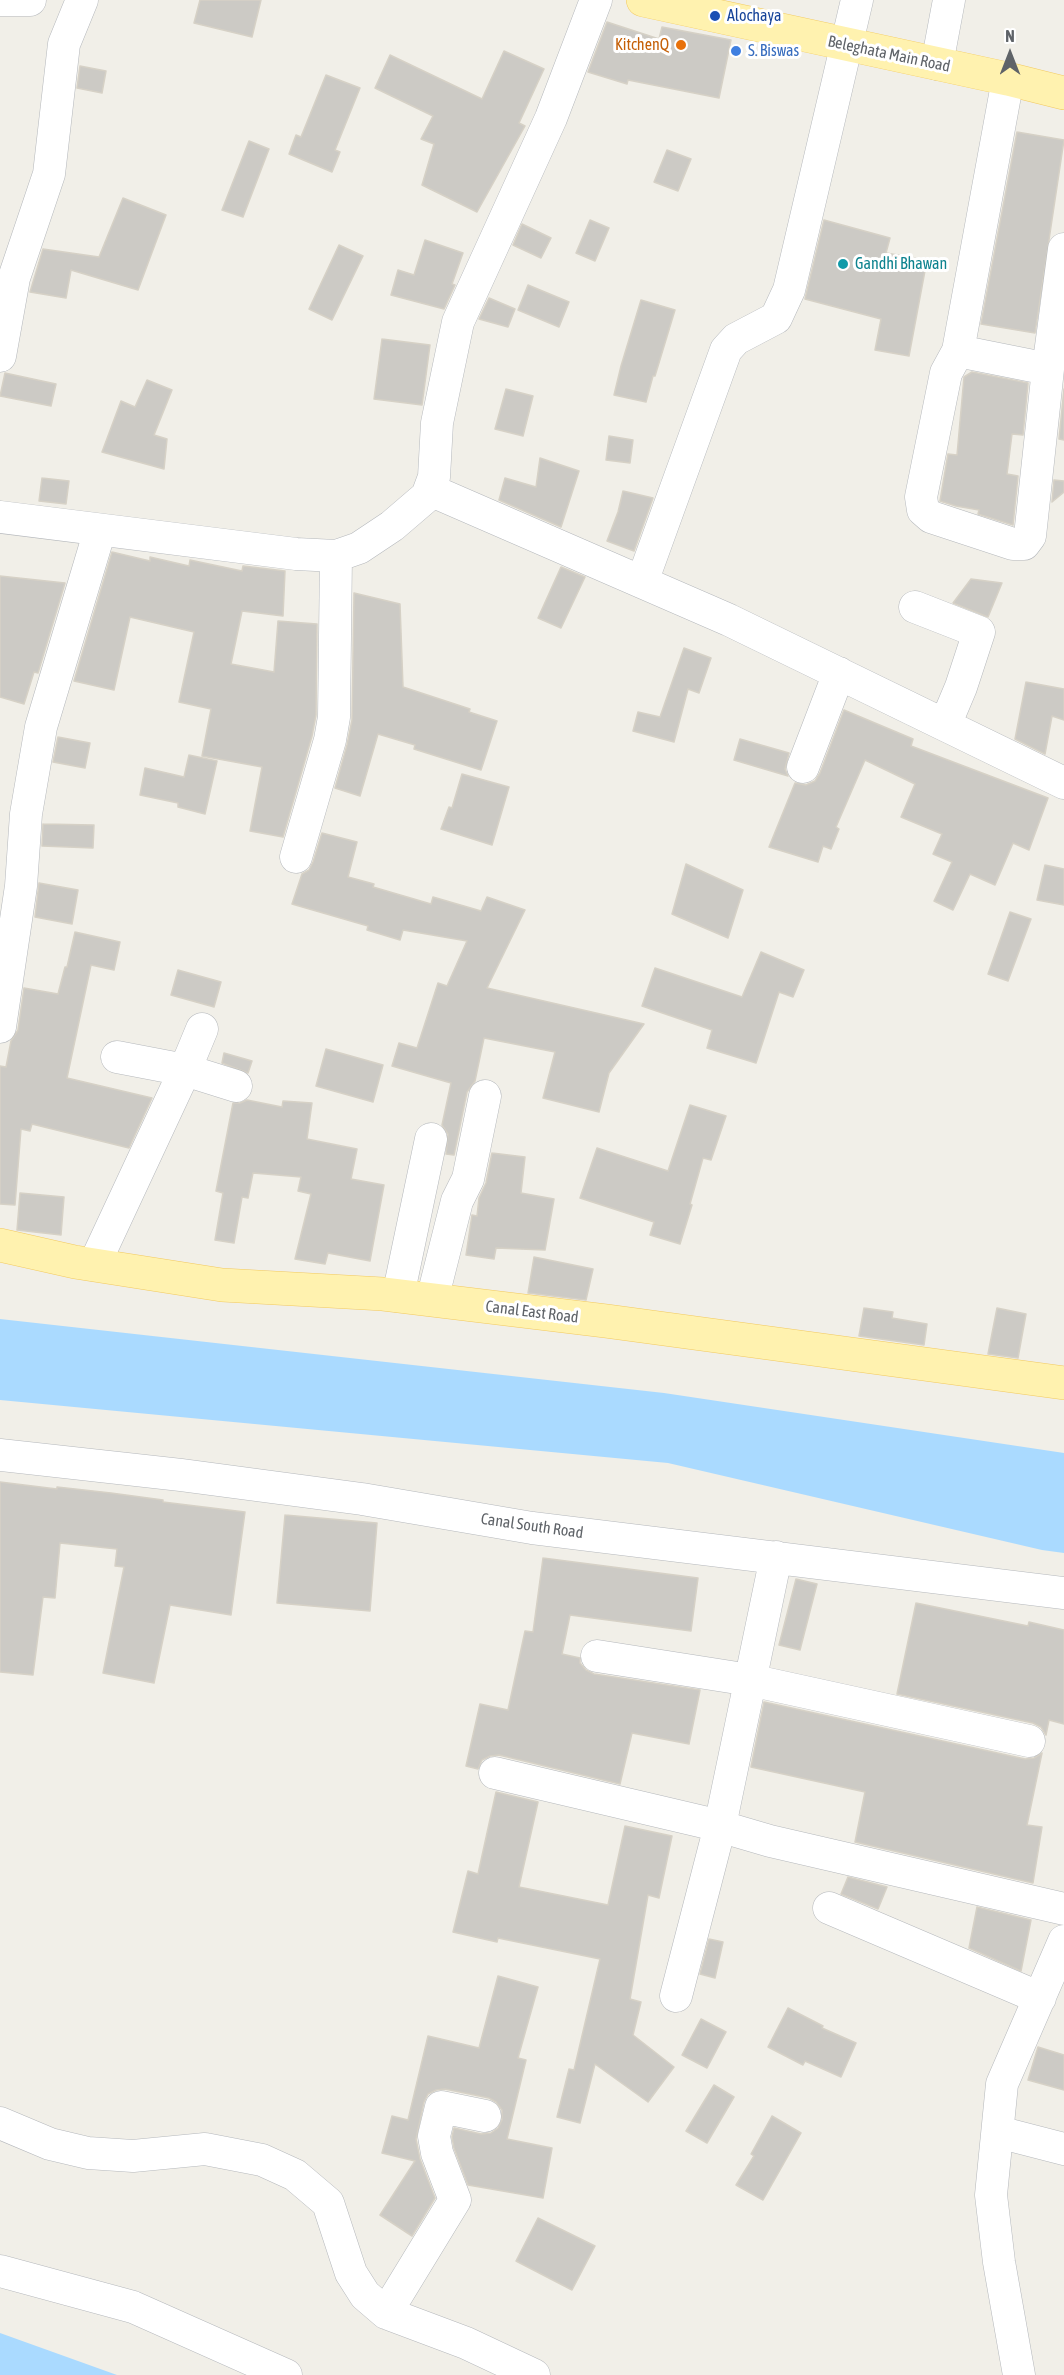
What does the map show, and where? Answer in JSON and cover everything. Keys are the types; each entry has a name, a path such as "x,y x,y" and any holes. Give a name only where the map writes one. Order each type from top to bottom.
{"main road":[{"name":"Beleghata Main Road","path":"643,0 736,10 846,44 1064,93"},
{"name":"Canal East Road","path":"0,1245 94,1265 222,1285 398,1296 1064,1383"}],"street":[{"path":"0,0 30,0"},
{"path":"0,356 14,278 49,174 64,44 82,0"},
{"path":"0,517 296,554 336,556 359,548 392,526 427,496 434,477 437,423 458,322 551,118 596,0"},
{"path":"642,582 726,351 736,339 776,318 789,290 857,0"},
{"path":"937,64 949,0"},
{"path":"1008,79 958,351 946,373 921,497 923,510 931,517 1013,544 1024,544 1030,536 1064,249"},
{"path":"958,351 1048,369"},
{"path":"430,490 729,620 1064,783"},
{"path":"0,1027 21,886 26,814 41,727 100,530"},
{"path":"296,857 330,740 334,717 336,556"},
{"path":"915,607 979,632 961,687 945,725"},
{"path":"803,767 839,673"},
{"path":"94,1265 202,1029"},
{"path":"117,1057 184,1070 236,1086"},
{"path":"432,1300 457,1201 468,1179 485,1096"},
{"path":"398,1296 431,1139"},
{"name":"Canal South Road","path":"0,1455 181,1475 362,1499 532,1528 1064,1593"},
{"path":"676,1996 720,1826 776,1557"},
{"path":"597,1656 750,1680 1029,1741"},
{"path":"495,1773 720,1826 770,1842 1064,1909"},
{"path":"829,1908 1040,1998"},
{"path":"1019,2375 999,2262 991,2196 1002,2084 1064,1941"},
{"path":"386,2313 455,2200 437,2153 434,2136 441,2107 485,2116"},
{"path":"0,2123 50,2144 88,2152 133,2156 206,2149 262,2160 295,2175 328,2203 351,2273 365,2295 386,2313 466,2343 534,2375"},
{"path":"998,2132 1064,2149"},
{"path":"0,2271 133,2307 286,2375"}],"water":[{"path":"0,1319 664,1393 1064,1453 1064,1553 1042,1550 668,1463 0,1400"},
{"path":"0,2333 117,2375 0,2375"}],"building":[{"path":"200,0 261,0 252,37 194,23"},
{"path":"607,22 659,39 662,27 731,40 719,98 628,80 627,84 588,72"},
{"path":"504,51 544,69 519,123 525,126 477,212 422,185 434,144 421,139 433,116 375,88 390,55 482,99"},
{"path":"80,66 106,71 102,93 77,88"},
{"path":"326,75 360,88 335,150 340,152 332,172 289,154 296,135 301,137"},
{"path":"1017,132 1064,140 1035,333 981,324"},
{"path":"249,141 269,149 243,217 222,210"},
{"path":"667,150 691,159 678,191 654,182"},
{"path":"123,198 166,215 138,290 71,270 66,298 30,292 43,249 99,257"},
{"path":"590,220 609,228 595,261 576,253"},
{"path":"824,220 890,238 886,253 927,260 909,356 875,350 881,319 805,299"},
{"path":"522,224 551,238 541,258 513,245"},
{"path":"425,240 463,253 452,284 455,285 444,309 391,295 398,270 414,275"},
{"path":"339,245 363,256 332,320 309,309"},
{"path":"528,285 569,302 559,327 518,310"},
{"path":"489,298 515,309 508,327 479,319"},
{"path":"641,300 675,310 646,402 614,395"},
{"path":"382,339 430,345 422,405 374,399"},
{"path":"972,372 1028,383 1023,435 1012,434 1007,474 1018,476 1013,525 978,514 979,510 940,501 948,454 957,455 964,377"},
{"path":"5,373 56,384 51,406 0,396"},
{"path":"147,380 172,390 154,435 167,439 164,469 102,452 121,401 135,407"},
{"path":"506,389 533,396 523,436 495,429"},
{"path":"1064,389 1064,440 1059,439"},
{"path":"609,436 633,440 630,463 606,460"},
{"path":"540,458 579,471 561,527 499,500 505,478 536,487"},
{"path":"42,478 69,481 66,504 39,501"},
{"path":"1054,480 1064,481 1064,492 1052,502"},
{"path":"623,491 653,498 634,551 607,541"},
{"path":"112,552 150,561 150,557 189,566 190,560 242,571 243,566 285,571 283,616 242,611 231,664 274,672 278,621 317,624 316,715 283,837 250,831 262,767 202,756 211,709 179,702 194,632 130,617 114,690 74,681"},
{"path":"561,567 585,577 561,628 538,618"},
{"path":"0,576 65,583 38,673 34,672 24,704 0,697"},
{"path":"971,579 1002,583 988,617 953,603"},
{"path":"354,593 400,604 403,687 470,709 469,712 497,721 481,770 414,749 415,745 378,734 360,796 335,788 352,720"},
{"path":"684,648 711,658 699,693 688,689 674,742 633,731 638,712 660,717"},
{"path":"1026,682 1064,689 1064,720 1052,716 1045,754 1015,739"},
{"path":"844,710 913,739 911,746 1048,798 1029,850 1013,843 995,885 970,874 953,910 934,901 952,862 933,854 942,834 901,817 915,784 865,760 836,827 839,829 831,849 823,846 818,862 769,847 795,783 806,785 815,781 820,773"},
{"path":"58,737 90,743 85,768 53,762"},
{"path":"740,739 789,753 785,769 788,776 734,760"},
{"path":"189,755 217,761 205,814 178,807 178,803 140,795 145,768 184,777"},
{"path":"462,774 509,787 492,845 441,829 449,807 452,808"},
{"path":"43,824 94,825 93,848 42,846"},
{"path":"322,833 357,842 348,877 374,884 373,887 431,904 433,897 481,911 487,897 525,910 487,988 644,1024 609,1073 599,1112 543,1098 555,1052 484,1038 475,1081 467,1092 454,1155 446,1154 448,1134 442,1125 451,1083 392,1066 399,1043 417,1048 438,983 447,986 467,941 403,930 400,940 367,930 368,926 292,904 302,874 309,870 313,862"},
{"path":"686,864 743,890 728,938 672,914"},
{"path":"1045,865 1064,869 1064,905 1037,900"},
{"path":"39,883 78,890 72,924 35,917"},
{"path":"1010,912 1031,919 1008,981 988,974"},
{"path":"75,932 120,942 114,970 91,965 67,1078 152,1098 129,1148 32,1124 30,1131 21,1129 15,1205 0,1204 0,1066 6,1067 11,1041 18,1030 24,988 58,994"},
{"path":"761,952 804,970 793,997 779,992 756,1063 707,1048 712,1030 642,1006 655,968 742,997"},
{"path":"178,970 221,982 214,1007 171,995"},
{"path":"326,1049 383,1065 373,1102 316,1086"},
{"path":"224,1053 252,1061 248,1073 222,1063"},
{"path":"247,1100 282,1107 283,1101 312,1103 307,1139 357,1149 351,1179 384,1185 370,1261 328,1253 325,1264 295,1259 311,1194 298,1191 301,1177 253,1173 248,1198 242,1197 234,1243 215,1240 223,1193 216,1191 233,1103"},
{"path":"690,1105 726,1116 711,1160 703,1158 680,1244 650,1235 654,1222 580,1198 597,1148 668,1171"},
{"path":"492,1153 525,1157 521,1193 554,1199 545,1250 496,1248 494,1259 466,1255 472,1215 477,1216 479,1198 486,1183"},
{"path":"20,1193 64,1197 61,1235 17,1230"},
{"path":"534,1257 593,1269 586,1300 528,1293"},
{"path":"864,1308 893,1312 892,1318 927,1324 924,1345 859,1336"},
{"path":"997,1308 1026,1314 1018,1358 988,1354"},
{"path":"0,1482 111,1493 245,1512 231,1615 170,1605 154,1683 103,1673 124,1567 115,1566 117,1549 60,1543 55,1598 43,1597 33,1675 0,1672"},
{"path":"285,1515 377,1523 370,1611 277,1603"},
{"path":"543,1558 698,1578 691,1631 570,1615 562,1654 580,1658 580,1663 586,1670 594,1674 700,1690 689,1744 632,1733 620,1784 499,1755 482,1760 478,1769 466,1766 480,1704 508,1710 525,1631 533,1632"},
{"path":"796,1579 817,1584 800,1650 779,1645"},
{"path":"916,1603 1028,1626 1029,1622 1064,1630 1064,1724 1049,1720 1046,1735 1041,1727 1033,1723 897,1694"},
{"path":"764,1702 1025,1759 1034,1758 1042,1753 1027,1825 1042,1827 1033,1883 855,1842 865,1792 751,1767"},
{"path":"496,1792 538,1802 519,1887 608,1905 625,1826 672,1836 659,1898 648,1895 630,1999 641,2002 633,2035 674,2067 648,2102 595,2064 580,2123 557,2117 569,2069 574,2070 600,1959 498,1938 497,1942 453,1932 468,1871 478,1874"},
{"path":"848,1877 887,1887 878,1909 841,1894"},
{"path":"977,1907 1031,1920 1021,1971 969,1948"},
{"path":"709,1939 723,1942 715,1978 700,1974"},
{"path":"498,1976 538,1987 518,2058 526,2060 507,2139 552,2148 543,2198 468,2185 454,2148 452,2137 454,2128 481,2134 491,2133 498,2128 502,2120 502,2110 496,2102 489,2098 445,2089 436,2090 428,2094 424,2102 416,2139 420,2159 435,2198 412,2236 380,2215 415,2161 382,2153 392,2116 408,2120 428,2036 479,2048"},
{"path":"788,2008 823,2026 822,2028 856,2043 841,2077 805,2061 803,2065 768,2047"},
{"path":"701,2019 726,2032 707,2068 682,2055"},
{"path":"1038,2047 1064,2055 1064,2090 1028,2080"},
{"path":"714,2085 734,2097 707,2143 686,2131"},
{"path":"772,2116 801,2133 763,2200 736,2185 754,2156 751,2154"},
{"path":"538,2218 595,2246 572,2290 516,2261"}],"place":[{"name":"Alochaya","path":"715,16"},
{"name":"KitchenQ","path":"681,45"},
{"name":"S. Biswas","path":"736,51"},
{"name":"Gandhi Bhawan","path":"843,264"}]}
